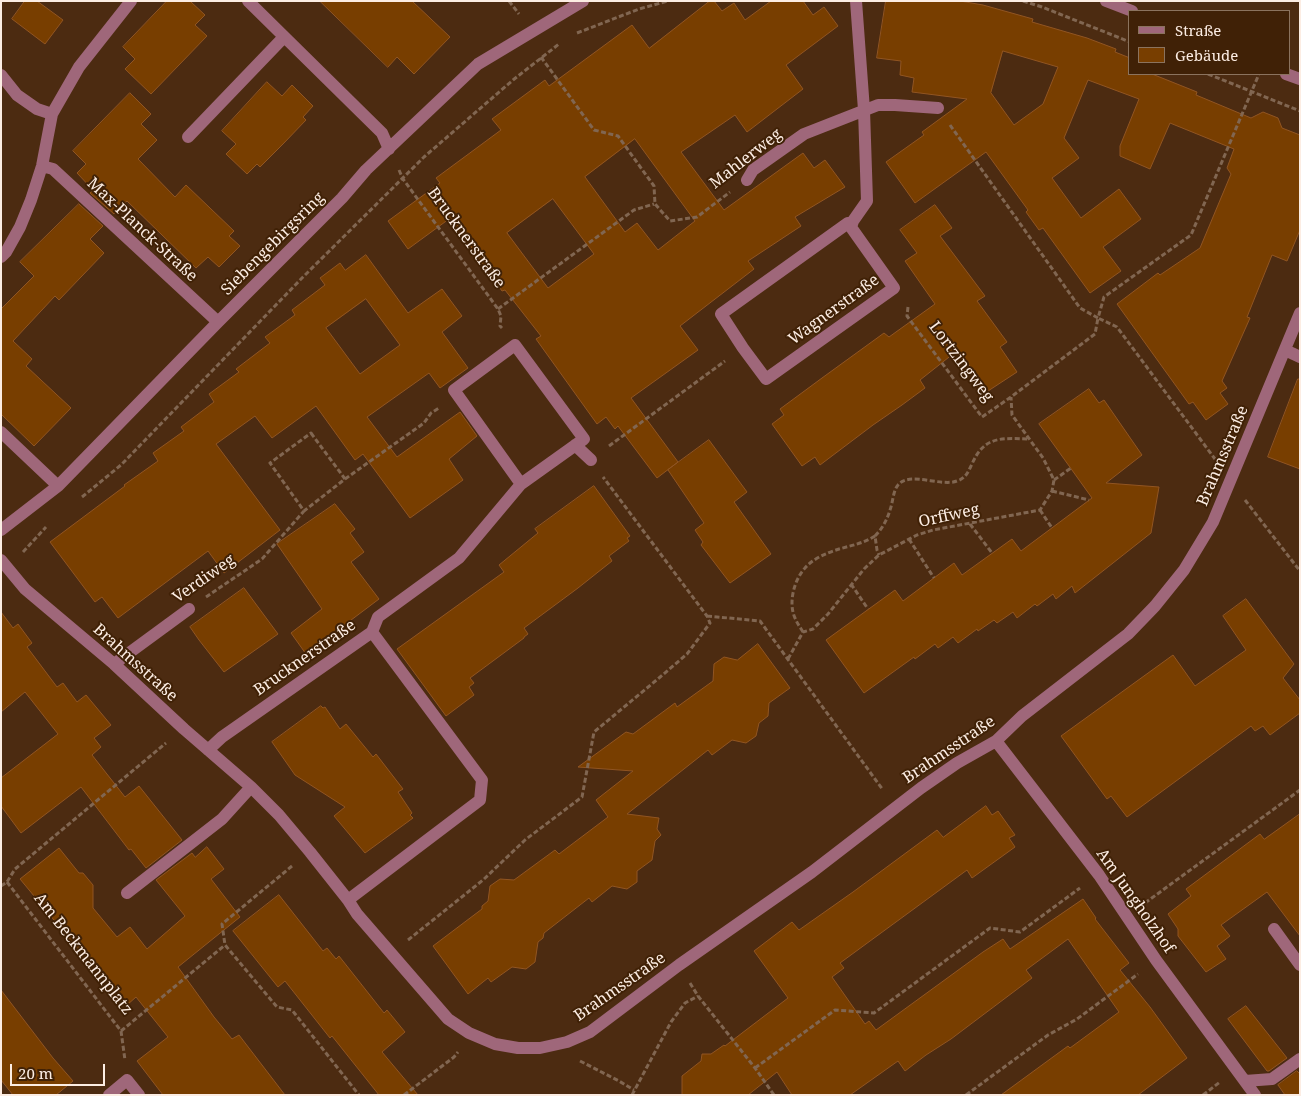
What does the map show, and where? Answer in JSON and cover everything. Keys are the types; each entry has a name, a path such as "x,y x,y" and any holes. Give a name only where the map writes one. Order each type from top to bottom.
{"street":[{"path":"1,257 6,252 20,227 32,200 42,166 52,114 79,67 131,1"},
{"path":"248,1 382,133 389,149"},
{"name":"Siebengebirgsring","path":"1,530 58,486 342,198 366,170 478,64 583,1"},
{"path":"851,227 867,201 864,110 856,1"},
{"path":"1106,1 1129,10"},
{"path":"188,137 284,37"},
{"path":"1,75 17,95 37,109 52,114"},
{"path":"864,110 878,104 938,108"},
{"name":"Mahlerweg","path":"747,180 753,170 804,134 864,110"},
{"name":"Max-Planck-Straße","path":"42,166 53,169 218,322"},
{"name":"Wagnerstraße","path":"848,223 894,288 766,379 743,348 721,314 848,223"},
{"name":"Brahmsstraße","path":"3,562 25,589 114,664 184,729 251,787 279,815 348,900 357,914 448,1019 494,1044 518,1048 540,1048 567,1042 590,1032 679,965 812,872 957,762 996,741 1022,716 1128,634 1155,606 1184,570 1213,522 1300,313"},
{"path":"522,484 454,390 515,345 584,439 575,445 591,460"},
{"path":"1285,350 1300,356"},
{"path":"1,432 58,486"},
{"name":"Brucknerstraße","path":"208,750 222,737 372,632 378,617 459,558 522,484 575,445"},
{"name":"Verdiweg","path":"114,664 189,609"},
{"path":"348,900 480,800 482,780 372,632"},
{"name":"Am Jungholzhof","path":"996,741 1099,875 1156,960 1255,1095"},
{"path":"127,893 222,819 251,787"},
{"path":"1274,929 1300,965"},
{"path":"1245,1081 1272,1079 1300,1059"},
{"path":"109,1095 127,1080 139,1095"}],"path":[{"path":"571,36 668,1"},
{"path":"1023,1 1128,41"},
{"path":"498,309 634,210 654,204 654,186 618,136 594,130 525,35"},
{"path":"78,500 121,465 303,277 424,157 513,80 563,41"},
{"path":"1211,75 1300,111"},
{"name":"Lortzingweg","path":"909,298 907,316 982,417 1095,334 1104,297 1191,235 1259,75"},
{"path":"938,108 1080,308 1116,326 1300,572"},
{"name":"Brucknerstraße","path":"389,149 403,179 498,309 501,316 500,326 515,345"},
{"name":"Mahlerweg","path":"654,204 670,221 697,217 747,180"},
{"path":"419,931 483,880 525,840 582,797 594,732 687,654 710,624 707,616 591,460 743,348"},
{"name":"Verdiweg","path":"189,609 262,559 304,511 345,479 424,423 431,413 458,396"},
{"path":"1011,397 1012,415 1043,458 1054,480 1052,492 1040,510 1052,528"},
{"path":"304,511 270,463 311,433 345,479"},
{"path":"803,632 795,619 792,600 799,576 810,563 828,553 866,542 875,536 886,521 897,485 903,480 910,479 954,482 967,475 974,458 986,444 1002,439 1029,439"},
{"path":"1054,480 1071,468"},
{"path":"1052,492 1089,500"},
{"name":"Orffweg","path":"788,659 803,632 814,629 864,569 880,555 908,540 933,530 1040,510"},
{"path":"3,562 24,551 43,529 50,524"},
{"path":"970,524 992,553"},
{"path":"875,536 877,550 880,555"},
{"path":"908,540 934,578"},
{"path":"852,584 868,609"},
{"path":"707,616 760,621 895,808"},
{"path":"1,886 7,882 14,869 184,729"},
{"path":"1127,916 1300,790"},
{"path":"310,852 222,924 225,945 277,1007 292,1010 359,1095"},
{"path":"755,1068 835,1010 874,1013 990,928 1020,932 1099,875"},
{"name":"Am Beckmannplatz","path":"7,882 121,1031 127,1080"},
{"path":"121,1031 225,945"},
{"path":"966,1095 1048,1035 1078,1019 1156,960"},
{"path":"679,965 698,996 774,1095"},
{"path":"632,1095 671,1022 685,1003 698,996"},
{"path":"404,1095 454,1057 469,1032"},
{"path":"567,1042 575,1058 634,1090"}],"building":[{"path":"25,1 37,1 63,20 45,44 12,19"},
{"path":"167,1 190,1 205,15 195,25 207,36 151,94 125,69 135,59 123,47"},
{"path":"320,1 412,1 450,37 414,74 397,57 388,67"},
{"path":"710,1 714,1 722,11 734,3 745,20 771,1 803,1 813,15 824,7 838,26 786,65 803,89 747,132 735,115 681,152 724,210 803,153 814,168 825,160 845,187 795,217 801,226 748,261 754,269 680,326 698,350 631,398 678,462 657,478 618,426 615,429 606,417 597,424 536,339 541,336 505,290 502,291 462,234 449,219 408,249 388,221 440,183 436,178 501,130 492,119 545,80 549,86 632,25 649,48","holes":["635,139 695,221 658,250 637,223 625,232 585,177","553,199 594,254 548,288 507,233"]},
{"path":"886,1 960,1 983,5 1033,19 1032,22 1087,38 1116,49 1115,52 1128,57 1128,75 1154,75 1197,92 1196,95 1251,118 1263,112 1278,118 1282,128 1300,135 1300,230 1287,261 1272,255 1247,317 1250,318 1222,381 1227,388 1220,393 1228,404 1206,420 1193,402 1189,404 1117,304 1158,273 1160,275 1200,248 1231,174 1227,168 1234,149 1170,123 1150,169 1120,156 1120,146 1139,99 1088,80 1064,138 1079,158 1052,178 1081,218 1119,189 1141,219 1103,247 1121,271 1090,293 1043,228 1039,230 1026,212 1028,210 986,152 915,203 886,162 924,135 922,132 967,99 912,92 914,78 900,75 901,61 877,58","holes":["1003,51 1058,67 1043,104 1014,125 991,93"]},
{"path":"267,82 282,96 292,85 313,106 303,117 306,120 283,144 260,167 257,164 247,174 226,154 236,144 222,131"},
{"path":"130,93 151,114 141,124 157,140 138,159 175,197 186,185 234,231 229,236 240,246 219,267 208,257 196,268 127,201 114,214 90,193 93,190 77,173 86,164 73,151"},
{"path":"79,204 103,226 90,239 104,253 59,300 55,296 13,341 32,359 26,366 71,408 34,446 1,414 1,309 34,276 20,262"},
{"path":"935,205 952,228 940,236 985,296 977,301 1007,342 1000,347 1017,372 988,391 958,350 920,380 925,388 820,465 815,457 802,466 772,424 784,415 780,409 822,378 884,333 889,337 935,304 905,261 917,253 900,230"},
{"path":"366,255 408,313 442,289 462,316 442,332 468,368 440,388 429,373 367,417 397,457 460,412 477,436 449,459 463,480 410,518 363,454 355,460 316,406 272,438 255,416 216,444 280,530 224,573 208,551 118,618 102,597 95,602 50,542 158,461 153,453 184,431 181,427 214,402 209,394 239,372 236,369 270,343 265,337 295,315 292,310 325,285 320,278 340,263 345,270","holes":["366,299 400,345 360,374 326,328"]},
{"path":"1298,379 1300,379 1300,469 1268,457"},
{"path":"1089,389 1099,403 1104,400 1142,455 1106,483 1159,487 1151,533 1075,593 1072,586 1056,599 1053,594 1037,606 1035,604 1017,618 1013,612 997,623 994,620 978,631 977,629 958,643 953,637 938,648 935,644 864,693 826,640 895,590 903,601 954,563 962,575 1012,539 1021,551 1092,498 1039,424"},
{"path":"709,440 747,492 734,502 771,554 730,583 701,545 703,542 695,530 704,523 668,470"},
{"path":"594,486 630,536 627,538 629,541 609,556 612,561 524,628 528,634 524,638 470,678 474,683 469,687 474,695 446,716 397,649 504,572 499,565 538,533 535,529"},
{"path":"335,504 355,529 350,533 364,552 351,562 379,599 306,654 291,633 322,609 277,544"},
{"path":"244,588 278,634 224,672 190,627"},
{"path":"1246,599 1294,664 1283,678 1300,700 1300,713 1270,735 1263,726 1255,731 1251,726 1127,817 1111,796 1107,799 1061,736 1173,655 1195,686 1246,650 1223,616"},
{"path":"1,612 13,628 18,624 32,643 27,647 57,687 63,683 77,702 86,695 111,725 94,738 101,747 92,755 125,797 139,786 182,840 146,868 131,849 129,850 81,787 21,833 1,806 1,778 58,734 25,692 1,712"},
{"path":"758,644 790,688 769,703 768,716 759,723 756,736 746,743 732,740 712,755 708,750 627,814 659,818 657,829 661,835 655,841 652,860 637,871 637,882 627,889 612,886 592,902 589,898 544,933 543,938 538,942 535,962 526,969 512,967 491,982 488,978 468,994 433,946 482,909 482,906 488,901 490,886 500,879 514,880 555,850 559,854 608,817 596,800 633,771 578,767 626,732 633,734 675,703 677,707 713,681 714,664 724,657 737,660"},
{"path":"321,706 325,707 340,729 346,724 373,757 376,754 403,789 398,792 412,813 410,815 413,818 365,853 334,816 345,807 295,775 272,742"},
{"path":"986,806 992,815 998,811 1015,835 1009,838 1015,847 972,878 967,870 840,963 844,968 832,977 865,1024 869,1021 876,1030 1003,939 1010,949 1083,899 1095,919 1129,963 1120,970 1187,1058 1138,1095 1001,1095 1068,1046 1070,1048 1119,1012 1068,939 1026,970 1032,978 951,1039 905,1071 898,1061 850,1095 792,1095 777,1072 748,1095 682,1095 682,1076 701,1061 702,1054 711,1054 725,1046 788,998 754,951 792,922 799,930 937,830 943,837"},
{"path":"1300,814 1300,936 1267,892 1221,925 1230,936 1217,946 1226,959 1206,972 1178,936 1178,929 1168,914 1191,896 1186,889 1260,834 1264,839"},
{"path":"207,847 224,869 211,879 240,917 178,967 232,1039 239,1035 285,1095 163,1095 137,1061 168,1037 136,997 127,1005 84,952 82,954 20,879 59,848 79,873 83,873 93,885 93,908 117,937 130,927 147,949 185,916 156,880 192,853 195,857"},
{"path":"279,895 323,951 327,948 336,959 339,956 384,1013 387,1010 405,1032 382,1052 418,1095 379,1095 332,1036 330,1038 285,981 278,987 233,931"},
{"path":"1,990 73,1081 56,1095 13,1095 1,1080"},
{"path":"1246,1006 1287,1058 1269,1071 1267,1071 1228,1019"},
{"path":"1297,1071 1300,1074 1300,1095 1285,1095 1278,1085"}]}
